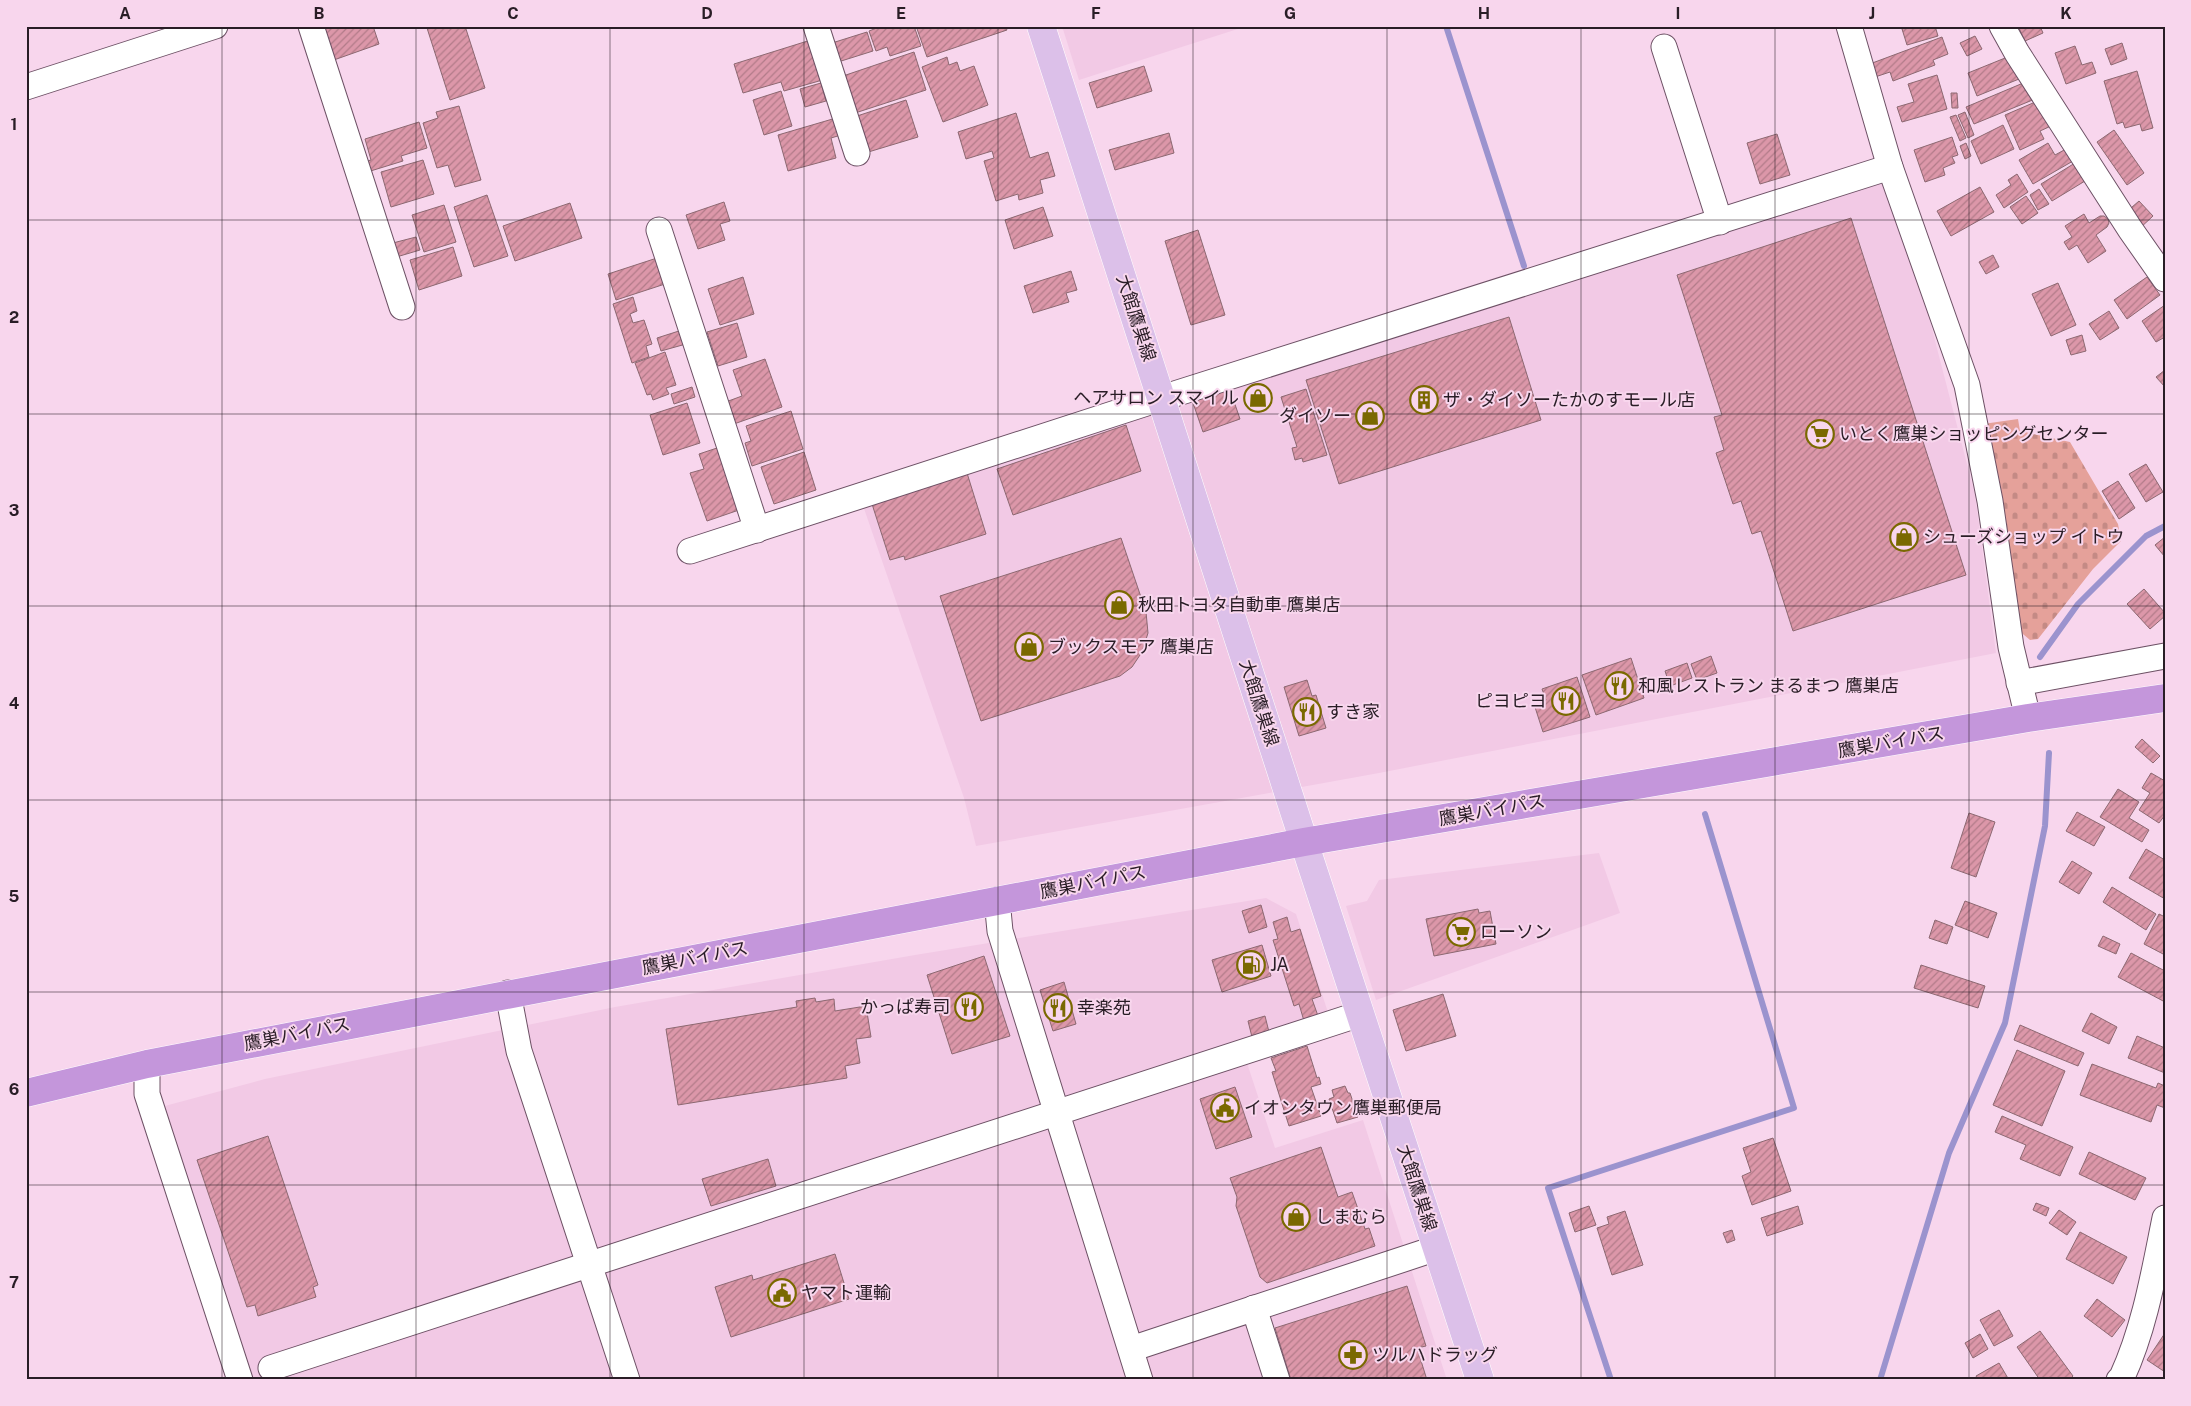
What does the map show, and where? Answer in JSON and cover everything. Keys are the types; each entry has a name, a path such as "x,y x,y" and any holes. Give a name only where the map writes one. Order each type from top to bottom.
{"highway":[{"name":"鷹巣バイパス","path":"26,1094 146,1064 508,993 1304,842 2028,718 2165,698"}],"main road":[{"name":"大館鷹巣線","path":"1041,26 1480,1380"}],"street":[{"path":"26,88 215,26"},
{"path":"311,26 402,306"},
{"path":"816,26 857,153"},
{"path":"1849,26 1890,167 1966,385 1990,501 2011,647 2028,718"},
{"path":"2002,26 2017,53 2114,204 2165,279"},
{"path":"1664,47 1720,222"},
{"path":"690,551 1162,398 1890,167"},
{"path":"659,230 757,530"},
{"path":"2019,683 2165,656"},
{"path":"997,900 1000,931 1140,1380"},
{"path":"508,993 518,1051 627,1380"},
{"path":"271,1368 1360,1014"},
{"path":"146,1064 147,1094 240,1380"},
{"path":"2119,1380 2134,1351 2150,1294 2165,1218"},
{"path":"1131,1349 1437,1248"},
{"path":"1254,1308 1277,1380"}],"shaded area":[{"path":"1062,26 1247,26 1079,80"},
{"path":"1890,167 1975,495 1996,653 1379,773 976,846 964,798 860,497"},
{"path":"1599,853 1620,913 1376,1000 1346,906 1367,901 1379,880"},
{"path":"1266,898 1296,914 1334,1031 1246,1060 1275,1148 1363,1120 1447,1380 249,1380 161,1107 265,1079 615,1007 915,955"}],"green space":[{"path":"2018,419 2020,431 2070,442 2118,524 2121,541 2093,569 2038,639 2030,640 2017,629 1983,424"}],"building":[{"path":"320,26 373,26 379,44 331,61"},
{"path":"432,26 465,26 485,88 450,100 427,28"},
{"path":"882,26 914,26 921,46 890,56 887,47 876,51 869,31"},
{"path":"916,26 1005,26 1007,30 927,57"},
{"path":"1910,26 1935,26 1938,36 1907,45 1902,29"},
{"path":"2018,26 2040,26 2043,33 2025,41"},
{"path":"867,32 873,51 838,62 832,43"},
{"path":"1975,36 1982,49 1967,56 1960,43"},
{"path":"1942,37 1948,54 1933,60 1935,65 1893,81 1890,72 1872,78 1867,65"},
{"path":"814,39 826,79 784,91 781,82 743,93 734,64"},
{"path":"2122,43 2127,59 2111,65 2105,49"},
{"path":"2075,46 2082,65 2092,62 2096,73 2066,84 2055,53"},
{"path":"914,52 926,90 852,114 840,77"},
{"path":"2010,56 2019,79 1977,96 1968,73"},
{"path":"947,57 949,65 957,62 960,71 974,66 988,105 943,122 922,67"},
{"path":"1144,66 1152,91 1097,108 1089,83"},
{"path":"2137,71 2153,128 2142,131 2140,124 2125,128 2123,122 2117,124 2104,81"},
{"path":"1937,75 1947,109 1902,122 1897,107 1914,102 1908,84"},
{"path":"2028,81 2035,99 1974,124 1966,107"},
{"path":"821,83 826,101 805,107 800,89"},
{"path":"781,91 792,126 764,135 753,100"},
{"path":"1951,93 1957,93 1958,108 1952,108"},
{"path":"906,100 918,137 865,153 854,117"},
{"path":"2040,100 2051,126 2040,131 2044,139 2020,150 2005,115"},
{"path":"459,106 481,180 455,187 448,165 437,168 423,123 438,118 436,112"},
{"path":"1965,112 1974,135 1968,138 1958,115"},
{"path":"1016,113 1030,158 1048,152 1055,176 1040,180 1043,193 1019,200 1018,194 996,201 984,161 994,158 992,151 966,159 958,132"},
{"path":"1956,115 1966,138 1960,141 1950,117"},
{"path":"836,118 841,135 831,138 836,158 788,171 778,135"},
{"path":"419,122 427,148 401,156 403,161 364,173 361,163 371,160 365,139"},
{"path":"2003,125 2014,149 1981,164 1971,141"},
{"path":"2114,130 2144,173 2127,185 2097,142"},
{"path":"1169,133 1174,153 1115,170 1109,150"},
{"path":"1777,134 1790,175 1760,184 1747,143"},
{"path":"1952,137 1958,155 1952,157 1955,163 1943,168 1945,175 1925,182 1914,150"},
{"path":"1966,143 1971,156 1965,159 1960,146"},
{"path":"2048,143 2055,155 2066,149 2073,161 2033,184 2019,160"},
{"path":"423,160 434,194 391,207 381,172"},
{"path":"2075,163 2085,181 2052,201 2041,184"},
{"path":"2017,174 2028,192 2004,208 1996,195 2011,185 2008,180"},
{"path":"1980,187 1994,212 1951,236 1937,211"},
{"path":"2039,189 2049,204 2038,210 2030,195"},
{"path":"487,195 508,256 474,267 454,207"},
{"path":"2026,196 2038,213 2022,224 2010,207"},
{"path":"2139,201 2153,216 2139,229 2124,214"},
{"path":"724,202 730,221 720,224 725,240 698,249 686,215"},
{"path":"570,203 582,238 515,261 503,226"},
{"path":"444,205 456,242 424,252 412,215"},
{"path":"1043,207 1053,236 1014,249 1005,220"},
{"path":"2084,214 2089,223 2100,216 2104,216 2108,219 2109,223 2107,227 2096,235 2106,251 2088,263 2077,245 2069,250 2064,242 2072,237 2065,226"},
{"name":"いとく鷹巣ショッピングセンター","path":"1851,218 1966,575 1793,631 1761,531 1752,534 1741,501 1733,504 1716,453 1724,450 1714,417 1722,415 1677,275"},
{"path":"1198,230 1225,315 1191,325 1165,241"},
{"path":"416,237 420,250 393,258 389,244"},
{"path":"453,247 462,276 419,290 410,260"},
{"path":"1993,255 1999,267 1986,274 1979,262"},
{"path":"657,258 665,284 616,300 608,274"},
{"path":"1071,271 1077,290 1066,293 1069,302 1033,313 1024,286"},
{"path":"743,277 754,314 720,325 708,289"},
{"path":"2147,277 2160,295 2127,319 2114,300"},
{"path":"2058,283 2076,325 2051,336 2032,294"},
{"path":"633,297 637,311 630,314 633,323 644,320 652,344 646,346 649,357 632,363 613,304"},
{"path":"2165,305 2165,337 2156,342 2142,321"},
{"path":"2109,311 2119,328 2100,340 2089,324"},
{"name":"ザ・ダイソーたかのすモール店","path":"1509,317 1541,420 1339,484 1306,380"},
{"path":"737,323 747,357 718,366 707,332"},
{"path":"682,330 686,344 661,351 657,338"},
{"path":"2082,335 2086,351 2071,355 2066,340"},
{"path":"665,352 676,385 666,388 669,394 653,400 651,394 647,395 635,363"},
{"path":"765,359 782,407 731,425 723,403 742,396 733,370"},
{"path":"2165,370 2165,387 2156,377"},
{"path":"692,387 695,397 674,404 671,394"},
{"path":"1229,387 1240,419 1203,432 1192,400"},
{"path":"1306,389 1327,455 1303,462 1302,458 1295,460 1292,448 1297,447 1281,397"},
{"path":"687,403 700,443 663,455 650,415"},
{"path":"791,411 803,449 752,466 745,443 751,441 746,426"},
{"path":"1126,425 1141,471 1013,515 997,469"},
{"path":"717,448 739,510 707,521 690,473 704,469 699,454"},
{"path":"804,452 816,490 774,504 761,467"},
{"path":"2146,464 2163,492 2146,502 2129,474"},
{"path":"967,473 986,534 905,560 904,556 890,560 872,504"},
{"path":"2118,481 2135,508 2119,519 2102,491"},
{"path":"2165,537 2165,557 2155,545"},
{"path":"1121,538 1146,612 1148,633 1142,652 1132,667 1120,676 981,721 940,596"},
{"path":"2144,589 2165,613 2165,616 2150,629 2127,604"},
{"path":"1711,656 1717,673 1697,680 1691,664"},
{"path":"1631,658 1644,698 1596,715 1582,675"},
{"path":"1687,663 1692,678 1670,686 1665,671"},
{"path":"1577,677 1590,717 1543,732 1534,704 1546,700 1542,689"},
{"name":"すき家","path":"1307,680 1312,696 1316,695 1326,728 1299,736 1284,687"},
{"path":"2142,739 2160,756 2153,763 2135,747"},
{"path":"2151,773 2165,781 2165,815 2159,823 2139,810 2150,793 2142,788"},
{"path":"2118,789 2139,802 2129,818 2149,830 2142,842 2100,817"},
{"path":"2077,812 2105,827 2094,846 2066,831"},
{"path":"1969,813 1995,822 1976,877 1951,868"},
{"path":"2146,849 2165,860 2165,899 2129,878"},
{"path":"2072,861 2092,873 2079,894 2059,882"},
{"path":"2112,887 2156,914 2146,930 2103,902"},
{"path":"1965,901 1997,913 1988,938 1955,925"},
{"path":"1261,905 1267,927 1249,933 1242,911"},
{"name":"ローソン","path":"1478,909 1479,913 1490,911 1496,944 1434,956 1426,919"},
{"path":"2159,914 2165,917 2165,955 2144,944"},
{"path":"1287,917 1291,932 1300,929 1321,996 1312,999 1318,1016 1304,1021 1299,1004 1294,1006 1273,940 1278,939 1273,922"},
{"path":"1935,920 1953,927 1947,944 1929,938"},
{"path":"2103,936 2120,944 2116,954 2098,946"},
{"path":"1262,945 1271,976 1222,992 1212,960"},
{"path":"2131,953 2165,971 2165,1002 2118,977"},
{"path":"984,956 1010,1036 952,1054 927,975"},
{"path":"1921,965 1985,986 1978,1008 1914,988"},
{"path":"1064,982 1076,1024 1053,1031 1040,990"},
{"path":"1443,994 1456,1036 1406,1051 1393,1010"},
{"path":"815,998 816,1002 834,999 835,1011 866,1006 871,1037 856,1039 860,1063 845,1066 847,1078 678,1105 666,1029 797,1007 796,1001"},
{"path":"2091,1013 2117,1027 2109,1044 2082,1031"},
{"path":"1265,1016 1269,1032 1252,1037 1248,1021"},
{"path":"2020,1025 2084,1053 2078,1066 2014,1040"},
{"path":"2137,1036 2165,1048 2165,1073 2128,1058"},
{"path":"1307,1046 1317,1078 1319,1077 1321,1084 1311,1087 1321,1116 1289,1126 1272,1072 1276,1071 1271,1058"},
{"path":"2017,1050 2065,1071 2042,1126 1993,1105"},
{"path":"2092,1064 2156,1088 2158,1083 2165,1086 2165,1108 2157,1105 2151,1122 2080,1095"},
{"path":"1345,1086 1348,1093 1350,1093 1358,1117 1337,1123 1329,1099 1334,1097 1332,1090"},
{"path":"1235,1087 1252,1137 1216,1149 1200,1099"},
{"path":"2002,1116 2073,1147 2060,1176 2020,1159 2026,1145 1995,1132"},
{"path":"268,1136 318,1285 313,1287 316,1297 258,1316 255,1305 247,1307 197,1160"},
{"path":"1773,1138 1791,1191 1752,1205 1742,1176 1751,1172 1743,1148"},
{"path":"1321,1147 1338,1197 1352,1192 1365,1229 1369,1228 1375,1246 1267,1283 1260,1277 1236,1206 1237,1197 1230,1178"},
{"path":"2089,1152 2146,1178 2135,1200 2079,1174"},
{"path":"768,1159 776,1186 711,1206 702,1179"},
{"path":"2036,1203 2049,1208 2046,1216 2033,1210"},
{"path":"1589,1206 1596,1225 1575,1232 1569,1213"},
{"path":"1798,1206 1803,1224 1767,1236 1761,1218"},
{"path":"2059,1210 2076,1222 2067,1235 2049,1223"},
{"path":"1625,1211 1643,1265 1612,1275 1597,1228 1609,1224 1607,1217"},
{"path":"1732,1230 1735,1240 1727,1243 1723,1233"},
{"path":"2080,1232 2127,1257 2113,1284 2066,1259"},
{"name":"ヤマト運輸","path":"835,1254 849,1299 731,1337 715,1287 752,1275 753,1280"},
{"path":"1407,1286 1426,1346 1417,1348 1427,1380 1291,1380 1275,1328"},
{"path":"2097,1299 2125,1320 2112,1337 2084,1316"},
{"path":"1999,1310 2013,1336 1994,1346 1980,1320"},
{"path":"2040,1331 2073,1376 2069,1380 2052,1380 2050,1377 2046,1380 2040,1380 2017,1347"},
{"path":"2165,1333 2165,1372 2147,1360"},
{"path":"1980,1334 1988,1349 1973,1358 1965,1343"},
{"path":"1999,1363 2009,1380 1978,1380 1976,1376"}],"waterway":[{"path":"1446,26 1524,266"},
{"path":"2040,657 2078,604 2146,536 2165,526"},
{"path":"1880,1380 1949,1153 2005,1023 2045,826 2049,753"},
{"path":"1611,1380 1548,1188 1794,1108 1705,814"}],"place":[{"name":"ヘアサロン スマイル","path":"1258,398"},
{"name":"ザ・ダイソーたかのすモール店","path":"1424,400"},
{"name":"ダイソー","path":"1370,416"},
{"name":"いとく鷹巣ショッピングセンター","path":"1820,434"},
{"name":"シューズショップ イトウ","path":"1904,537"},
{"name":"秋田トヨタ自動車 鷹巣店","path":"1119,605"},
{"name":"ブックスモア 鷹巣店","path":"1029,647"},
{"name":"和風レストラン まるまつ 鷹巣店","path":"1619,686"},
{"name":"ピヨピヨ","path":"1566,701"},
{"name":"すき家","path":"1307,712"},
{"name":"ローソン","path":"1461,932"},
{"name":"JA","path":"1251,965"},
{"name":"かっぱ寿司","path":"969,1007"},
{"name":"幸楽苑","path":"1058,1008"},
{"name":"イオンタウン鷹巣郵便局","path":"1225,1108"},
{"name":"しまむら","path":"1296,1217"},
{"name":"ヤマト運輸","path":"782,1293"},
{"name":"ツルハドラッグ","path":"1353,1355"}]}
